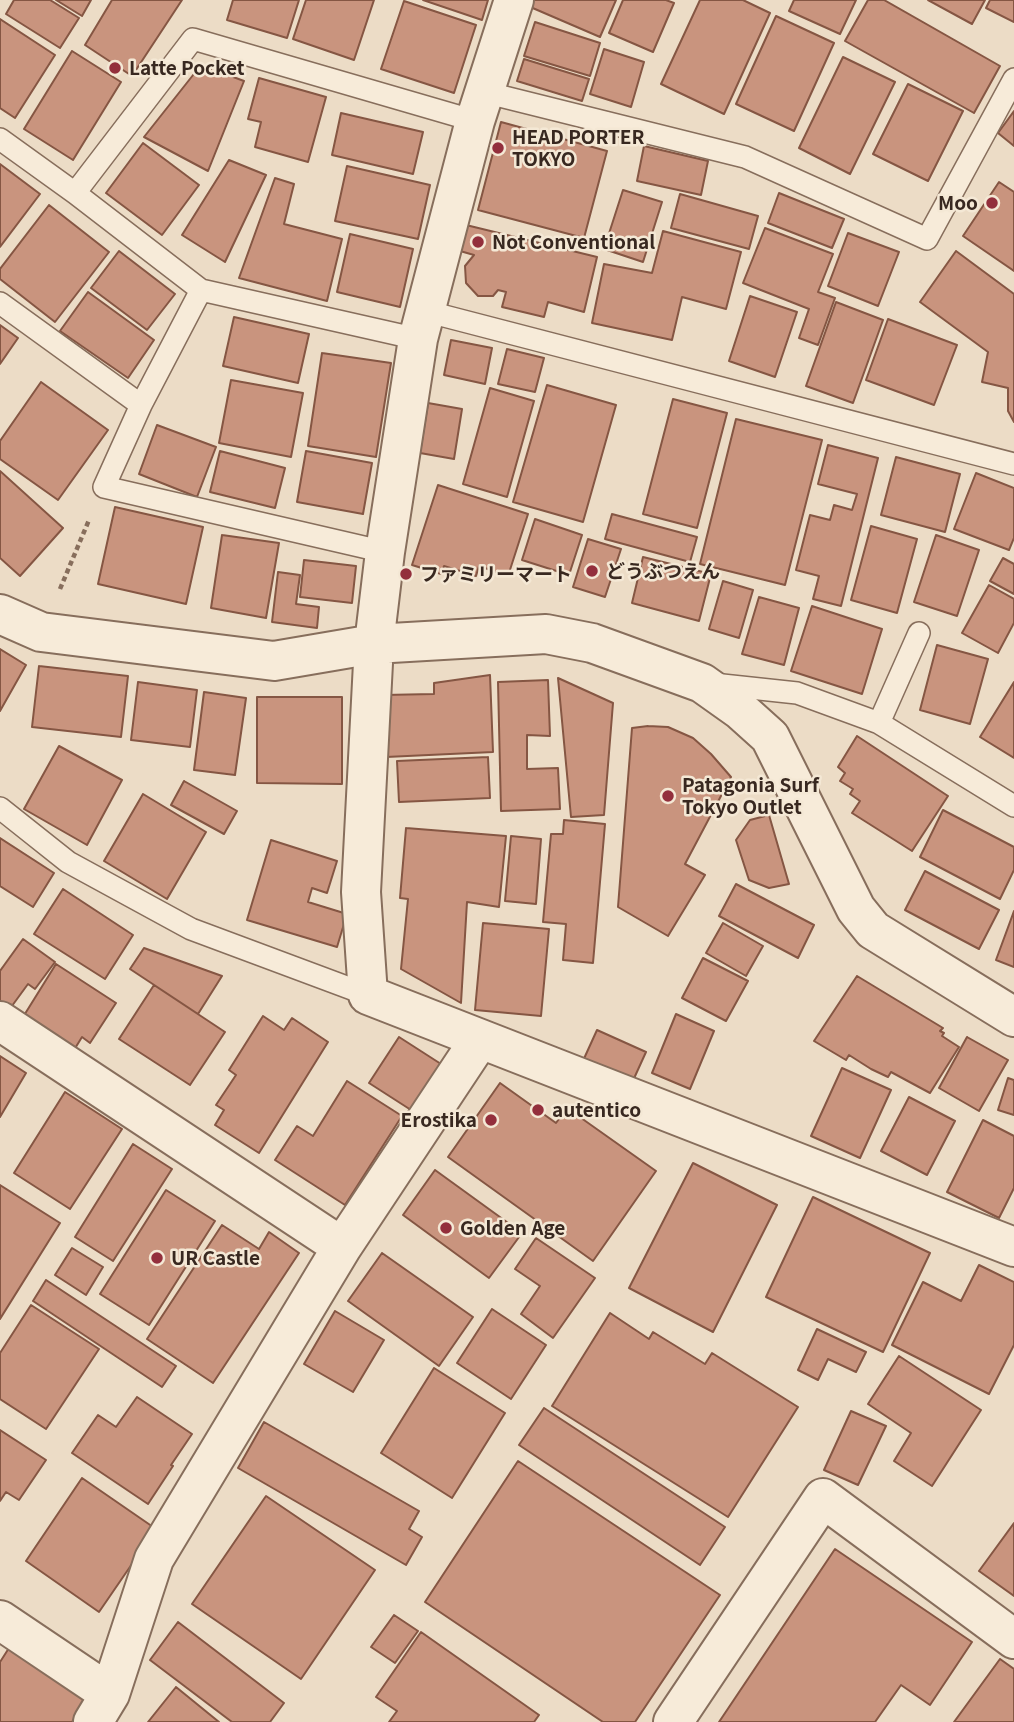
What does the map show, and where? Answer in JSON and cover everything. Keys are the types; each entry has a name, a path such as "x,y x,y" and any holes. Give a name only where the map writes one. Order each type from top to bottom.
{"street":[{"path":"514,0 480,107 421,325 385,552 374,644 362,892 368,995 1014,1247"},
{"path":"0,614 41,632 274,661 374,644 546,634 592,643 702,683 740,710 769,737 856,909 873,930 1014,1017"},
{"path":"0,1021 342,1247"},
{"path":"0,1620 102,1708 154,1559 342,1247 480,1039"},
{"path":"673,1722 823,1498 1014,1639"}],"lane":[{"path":"75,193 193,39 480,107 745,157 927,239 1014,79"},
{"path":"0,139 201,290 421,325 1014,464"},
{"path":"201,290 141,405 104,487 385,552"},
{"path":"0,303 141,405"},
{"path":"879,723 919,633"},
{"path":"702,683 797,693 879,723 1014,806"},
{"path":"0,808 68,862 191,929 368,995"}],"path":[{"path":"41,632 104,487"}],"building":[{"path":"14,0 50,0 79,18 60,48 6,14"},
{"path":"56,0 91,0 82,16"},
{"path":"112,0 182,0 132,76 85,45"},
{"path":"233,0 299,0 287,38 227,20"},
{"path":"306,0 374,0 354,60 293,39"},
{"path":"423,0 488,0 482,20"},
{"path":"531,0 616,0 600,37 528,6"},
{"path":"623,0 666,0 674,3 653,52 609,33"},
{"path":"700,0 743,0 770,13 724,114 661,84"},
{"path":"794,0 856,0 840,34 789,11"},
{"path":"868,0 884,0 1000,66 974,113 845,41"},
{"path":"928,0 985,0 972,24"},
{"path":"990,0 1014,0 1014,22 986,8"},
{"path":"404,1 476,25 454,93 381,69"},
{"path":"776,16 834,43 794,131 736,104"},
{"path":"0,19 55,55 15,118 0,108"},
{"path":"535,22 600,43 590,76 524,56"},
{"path":"604,49 644,62 631,107 590,94"},
{"path":"72,51 121,82 73,160 24,129"},
{"path":"843,57 895,82 850,174 799,148"},
{"path":"524,59 589,79 582,101 517,81"},
{"path":"201,65 244,81 208,171 144,137"},
{"path":"259,78 326,97 308,162 255,147 261,122 248,119"},
{"path":"908,84 963,111 928,181 873,154"},
{"path":"1014,111 1014,146 998,133"},
{"path":"341,113 423,132 413,174 332,155"},
{"path":"501,122 607,151 584,238 478,210"},
{"path":"143,143 199,185 162,235 106,193"},
{"path":"644,146 708,161 701,195 637,181"},
{"path":"229,160 266,175 225,262 182,235"},
{"path":"0,164 40,194 0,247"},
{"path":"347,166 430,185 418,239 335,221"},
{"path":"275,178 294,184 284,224 342,239 327,301 239,278"},
{"path":"999,182 1014,192 1014,271 963,236"},
{"path":"623,190 662,202 643,262 604,249"},
{"path":"779,193 844,219 832,248 768,223"},
{"path":"680,194 758,216 749,249 671,228"},
{"path":"49,205 109,252 55,322 0,279 0,269"},
{"path":"466,225 597,257 584,312 548,302 544,317 502,307 506,292 498,290 493,296 478,296 466,283 465,266 474,255 460,251"},
{"path":"765,228 833,254 818,292 835,298 818,345 799,338 809,309 743,283"},
{"path":"663,231 741,252 726,309 682,297 672,340 592,323 604,264 652,273"},
{"path":"848,233 899,252 878,306 828,286"},
{"path":"350,234 413,249 400,307 337,292"},
{"path":"119,251 175,294 147,330 91,288"},
{"path":"956,251 1014,294 1014,422 1008,411 1008,388 982,382 988,352 920,302"},
{"path":"88,292 154,340 128,378 60,331"},
{"path":"750,296 797,312 775,377 729,361"},
{"path":"836,302 883,320 853,403 806,386"},
{"path":"234,317 309,334 298,383 223,366"},
{"path":"888,319 957,345 934,405 866,380"},
{"path":"0,325 18,338 0,364"},
{"path":"451,340 492,348 485,384 444,375"},
{"path":"507,349 544,358 535,392 498,384"},
{"path":"322,353 391,363 376,457 308,446"},
{"path":"231,380 303,393 291,457 219,443"},
{"path":"41,382 108,430 58,500 0,459 0,441"},
{"path":"547,385 616,405 583,522 513,502"},
{"path":"490,388 534,401 507,497 463,484"},
{"path":"673,399 727,413 697,528 643,514"},
{"path":"428,403 462,409 454,459 420,453"},
{"path":"736,419 822,440 785,585 700,564"},
{"path":"157,425 216,447 197,497 139,474"},
{"path":"828,445 878,458 841,606 813,599 819,576 796,570 810,515 830,520 834,505 852,510 857,494 818,484"},
{"path":"220,451 285,468 275,508 210,492"},
{"path":"306,451 372,463 363,514 297,502"},
{"path":"896,457 960,474 945,532 881,515"},
{"path":"0,471 63,528 20,576 0,558"},
{"path":"976,473 1014,488 1014,538 1009,550 954,529"},
{"path":"438,485 528,514 508,576 479,566 476,576 444,566 441,574 412,565"},
{"path":"115,507 203,527 186,604 98,584"},
{"path":"612,514 697,537 690,562 605,539"},
{"path":"535,519 582,535 569,575 522,560"},
{"path":"871,526 917,539 897,613 851,600"},
{"path":"222,535 279,543 266,618 211,608"},
{"path":"936,535 979,550 957,616 914,602"},
{"path":"588,539 621,549 605,597 573,587"},
{"path":"643,557 711,574 699,621 632,603"},
{"path":"1003,558 1014,564 1014,594 990,581"},
{"path":"304,560 356,566 352,603 300,597"},
{"path":"278,572 300,575 296,604 319,607 317,628 272,622"},
{"path":"723,581 753,590 739,638 709,629"},
{"path":"989,585 1014,599 1014,623 998,653 962,633"},
{"path":"759,597 799,608 784,665 742,654"},
{"path":"812,606 882,629 862,694 791,671"},
{"path":"937,645 988,659 970,724 920,710"},
{"path":"0,649 26,665 0,711"},
{"path":"39,666 128,676 121,737 32,727"},
{"path":"490,675 493,752 386,757 383,695 434,694 434,683"},
{"path":"558,678 613,703 604,815 571,817"},
{"path":"548,680 550,736 527,735 527,769 558,768 560,809 501,811 498,682"},
{"path":"138,682 197,690 190,747 131,740"},
{"path":"1014,682 1014,758 980,737"},
{"path":"204,692 246,698 235,775 194,770"},
{"path":"257,697 342,697 342,784 257,783"},
{"path":"668,727 693,738 731,777 685,864 705,875 668,936 618,907 632,728"},
{"path":"857,736 948,796 912,851 852,813 860,801 850,794 853,789 840,781 845,773 838,767"},
{"path":"59,746 122,780 87,845 24,809"},
{"path":"488,757 490,798 399,802 397,761"},
{"path":"184,781 237,811 224,834 171,805"},
{"path":"143,794 206,832 167,899 104,861"},
{"path":"943,810 1014,847 1014,870 1000,899 920,857"},
{"path":"769,815 789,884 769,888 749,880 736,840 750,820"},
{"path":"564,820 605,824 593,963 563,960 566,924 543,922 551,834 563,834"},
{"path":"406,828 506,836 499,907 467,902 461,1003 401,969 408,899 400,898"},
{"path":"511,836 541,839 536,904 505,901"},
{"path":"0,838 54,873 33,907 0,886"},
{"path":"271,840 337,861 327,893 312,888 308,902 347,914 337,947 247,920"},
{"path":"925,871 999,910 979,949 905,910"},
{"path":"736,884 814,925 798,958 719,916"},
{"path":"63,889 133,935 105,979 34,934"},
{"path":"1014,911 1014,967 996,960"},
{"path":"483,923 549,929 541,1016 475,1010"},
{"path":"723,923 763,946 746,976 706,953"},
{"path":"23,939 55,962 35,989 28,984 9,1010 0,1004 0,971"},
{"path":"144,948 222,976 198,1014 130,969"},
{"path":"703,958 748,981 726,1021 682,998"},
{"path":"56,964 116,1003 90,1043 82,1037 74,1050 23,1017"},
{"path":"857,976 943,1028 940,1031 944,1033 942,1036 959,1047 930,1093 891,1072 888,1077 849,1055 846,1060 814,1041"},
{"path":"154,985 225,1032 190,1085 119,1039"},
{"path":"676,1014 714,1031 690,1089 652,1073"},
{"path":"263,1016 284,1030 292,1018 328,1042 259,1153 215,1125 224,1110 216,1105 236,1075 229,1070"},
{"path":"597,1030 646,1052 631,1085 582,1063"},
{"path":"399,1037 441,1064 411,1110 369,1083"},
{"path":"967,1037 1008,1060 979,1111 939,1088"},
{"path":"0,1056 26,1073 0,1117"},
{"path":"842,1068 891,1090 860,1158 811,1136"},
{"path":"1008,1078 1014,1080 1014,1115 998,1110"},
{"path":"347,1081 402,1116 345,1205 275,1160 297,1126 313,1136"},
{"path":"500,1083 556,1123 567,1108 656,1171 593,1261 448,1157"},
{"path":"65,1092 122,1129 70,1209 14,1173"},
{"path":"909,1097 955,1121 927,1175 881,1151"},
{"path":"983,1120 1014,1136 1014,1188 999,1218 947,1192"},
{"path":"133,1144 172,1169 113,1261 75,1237"},
{"path":"693,1163 777,1205 713,1332 629,1288"},
{"path":"435,1170 522,1233 489,1278 403,1215"},
{"path":"0,1185 60,1223 0,1319"},
{"name":"UR Castle","path":"166,1190 215,1221 149,1325 100,1294"},
{"path":"813,1197 930,1253 883,1352 766,1297"},
{"path":"222,1225 259,1249 269,1232 299,1253 213,1383 147,1339"},
{"path":"536,1238 595,1278 553,1338 521,1314 540,1286 515,1269"},
{"path":"72,1248 103,1267 86,1295 55,1275"},
{"path":"382,1253 473,1317 439,1366 348,1301"},
{"path":"979,1265 1014,1282 1014,1345 989,1394 892,1345 923,1282 961,1301"},
{"path":"46,1280 176,1366 162,1387 33,1301"},
{"path":"31,1305 99,1349 46,1429 0,1399 0,1353"},
{"path":"492,1309 546,1345 511,1399 457,1363"},
{"path":"335,1311 384,1340 353,1392 304,1364"},
{"path":"610,1313 649,1339 653,1332 705,1364 712,1353 798,1407 728,1517 552,1406"},
{"path":"817,1329 866,1352 856,1372 828,1359 818,1380 798,1370"},
{"path":"899,1356 981,1410 932,1486 894,1461 911,1433 868,1404"},
{"path":"434,1368 505,1413 452,1498 381,1453"},
{"path":"137,1397 192,1434 148,1504 72,1453 98,1415 116,1427"},
{"path":"544,1408 725,1527 700,1565 519,1445"},
{"path":"851,1411 886,1426 858,1485 824,1470"},
{"path":"264,1422 419,1511 409,1529 422,1537 406,1565 238,1468"},
{"path":"0,1430 46,1460 19,1500 6,1492 0,1501"},
{"path":"518,1461 720,1595 635,1722 603,1722 425,1602"},
{"path":"82,1478 156,1529 99,1612 26,1561"},
{"path":"266,1496 375,1570 301,1679 192,1604"},
{"path":"1014,1523 1014,1596 979,1571"},
{"path":"835,1549 972,1642 930,1705 901,1685 875,1722 719,1722"},
{"path":"394,1615 418,1631 395,1663 371,1647"},
{"path":"178,1622 284,1703 270,1722 232,1722 150,1660"},
{"path":"421,1632 539,1715 534,1722 389,1722 397,1711 376,1697"},
{"path":"9,1648 86,1701 72,1722 0,1722 0,1662"},
{"path":"1000,1659 1014,1669 1014,1722 954,1722"},
{"path":"176,1687 219,1722 148,1722"}],"place":[{"name":"Latte Pocket","path":"115,68"},
{"name":"HEAD PORTER TOKYO","path":"498,148"},
{"name":"Moo","path":"992,203"},
{"name":"Not Conventional","path":"478,242"},
{"name":"どうぶつえん","path":"592,571"},
{"name":"ファミリーマート","path":"406,574"},
{"name":"Patagonia Surf Tokyo Outlet","path":"668,796"},
{"name":"autentico","path":"538,1110"},
{"name":"Erostika","path":"491,1120"},
{"name":"Golden Age","path":"446,1228"},
{"name":"UR Castle","path":"157,1258"}]}
